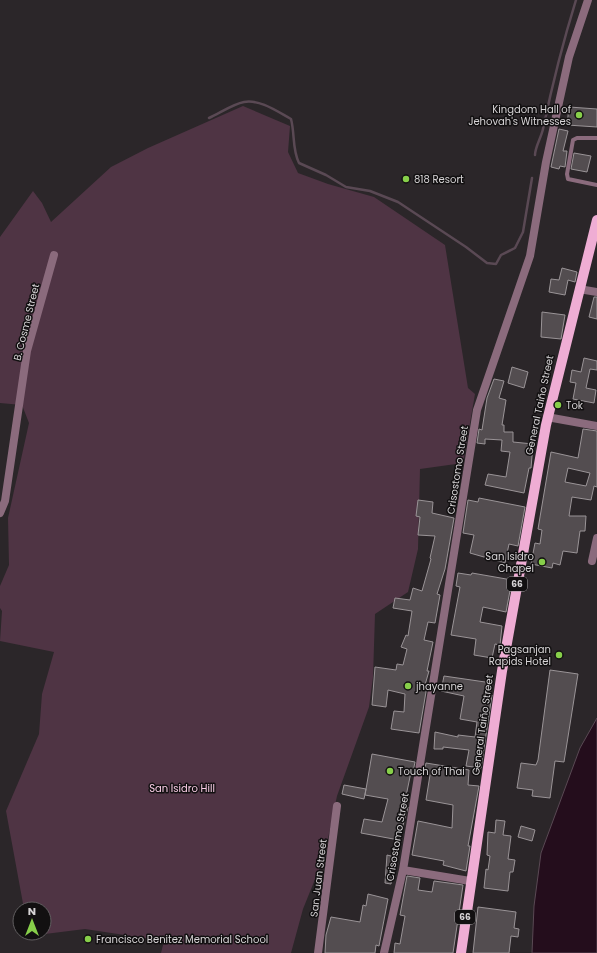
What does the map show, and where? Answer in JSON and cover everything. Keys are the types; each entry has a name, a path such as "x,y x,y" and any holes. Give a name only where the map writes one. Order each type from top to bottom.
{"main road":[{"name":"66","path":"579,289 597,220"},
{"name":"General Taiño Street","path":"460,953 502,671 548,417 579,289"}],"street":[{"name":"Crisostomo Street","path":"384,953 403,870 477,410 530,256 546,162 569,57 588,0"},
{"name":"B. Cosme Street","path":"0,513 5,501 27,351 54,255"},
{"path":"579,289 597,292"},
{"path":"548,417 597,426"},
{"path":"592,561 596,542"},
{"name":"San Juan Street","path":"318,953 337,806"},
{"path":"403,870 470,881"}],"lane":[{"path":"597,138 577,138 573,140 567,174 568,179 597,185"}],"green space":[{"name":"San Isidro Hill","path":"243,106 290,126 288,152 298,173 328,184 374,197 445,245 468,388 475,394 463,463 420,469 418,549 408,592 375,614 373,677 369,707 337,796 324,857 303,909 291,953 161,953 164,941 85,929 52,933 52,901 23,901 6,811 39,734 42,694 54,652 0,641 2,611 0,608 0,586 9,565 8,518 29,423 22,405 0,403 0,237 33,191 42,203 51,222 111,167 148,148"}],"shaded area":[{"path":"597,718 597,953 532,953 534,906 541,853 580,748"}],"building":[{"path":"569,107 597,109 597,127 567,125"},
{"path":"559,129 568,131 563,151 567,151 565,167 560,166 559,169 551,167"},
{"path":"574,153 591,156 587,172 571,169"},
{"path":"562,268 577,272 575,282 568,280 565,295 549,292 551,279 559,280"},
{"path":"594,297 597,297 597,319 589,317"},
{"path":"542,312 565,315 561,339 541,337"},
{"path":"584,358 597,361 597,370 590,369 586,388 596,390 594,403 573,399 576,383 570,382 572,370 581,372"},
{"path":"512,367 528,372 524,388 508,383"},
{"path":"494,379 504,381 499,398 506,400 502,425 504,425 504,432 513,432 513,442 533,444 531,468 529,468 524,493 485,485 488,474 506,477 510,452 501,451 502,440 485,439 485,444 477,443 479,429 482,430 487,398"},
{"path":"583,429 597,431 597,487 594,486 591,500 572,497 569,516 586,516 585,531 580,531 577,553 563,551 560,565 553,563 552,568 531,564 535,543 540,544 542,530 538,529 551,452 578,458","holes":["568,468 590,473 586,486 565,482"]},
{"path":"479,498 525,507 518,546 509,544 505,563 470,553 474,535 463,533 468,500 478,502"},
{"path":"418,500 433,502 432,513 454,518 445,569 437,594 440,595 435,623 428,622 424,640 433,642 427,671 429,671 425,685 427,686 419,733 391,729 394,711 404,712 405,694 388,690 386,707 372,705 375,667 396,670 397,664 403,665 407,649 401,647 406,635 408,636 412,611 393,608 395,598 410,600 413,588 422,591 431,559 435,536 418,535 420,517 416,516"},
{"path":"458,573 471,575 472,573 512,580 506,612 483,607 480,622 502,626 500,645 495,644 492,658 474,655 476,639 451,635 460,587 456,586"},
{"path":"550,670 578,674 564,762 555,761 550,798 532,796 533,790 517,788 521,763 536,765 538,760"},
{"path":"444,676 492,683 490,695 492,695 481,768 466,766 469,750 443,747 443,749 434,749 435,732 458,737 458,735 475,737 477,722 460,719 464,696 441,691"},
{"path":"372,754 415,762 413,772 411,772 404,806 408,807 399,840 361,833 364,819 382,822 388,799 365,795"},
{"path":"426,763 469,770 468,785 479,786 468,846 470,846 466,871 443,865 444,861 412,855 418,821 452,828 453,805 426,800 430,775 424,774"},
{"path":"344,785 366,789 364,799 342,794"},
{"path":"496,820 505,821 503,835 511,836 508,859 515,860 513,872 510,872 508,891 484,888 486,869 488,870 490,856 487,855 488,832 495,833"},
{"path":"521,826 535,830 532,841 518,837"},
{"path":"387,855 395,857 391,884 385,883"},
{"path":"407,876 420,878 418,890 432,892 434,881 463,885 453,953 394,953 395,943 400,944 405,916 400,915"},
{"path":"368,894 388,899 379,946 376,945 375,953 325,953 326,935 331,917 360,922 363,905 366,906"},
{"path":"478,907 516,912 514,928 519,929 518,937 511,936 509,953 473,953"}],"waterway":[{"path":"535,155 576,0"},
{"path":"209,118 244,102 256,102 275,110 291,119 294,147 299,163 326,175 346,187 370,191 398,202 466,247 487,263 496,264 501,255 515,248 523,232 532,178"}],"place":[{"name":"Kingdom Hall of Jehovah's Witnesses","path":"579,115"},
{"name":"818 Resort","path":"406,179"},
{"name":"Tok","path":"558,405"},
{"name":"San Isidro Chapel","path":"542,562"},
{"name":"Pagsanjan Rapids Hotel","path":"559,655"},
{"name":"jhayanne","path":"408,686"},
{"name":"Touch of Thai","path":"390,771"},
{"name":"Francisco Benitez Memorial School","path":"88,939"}]}
